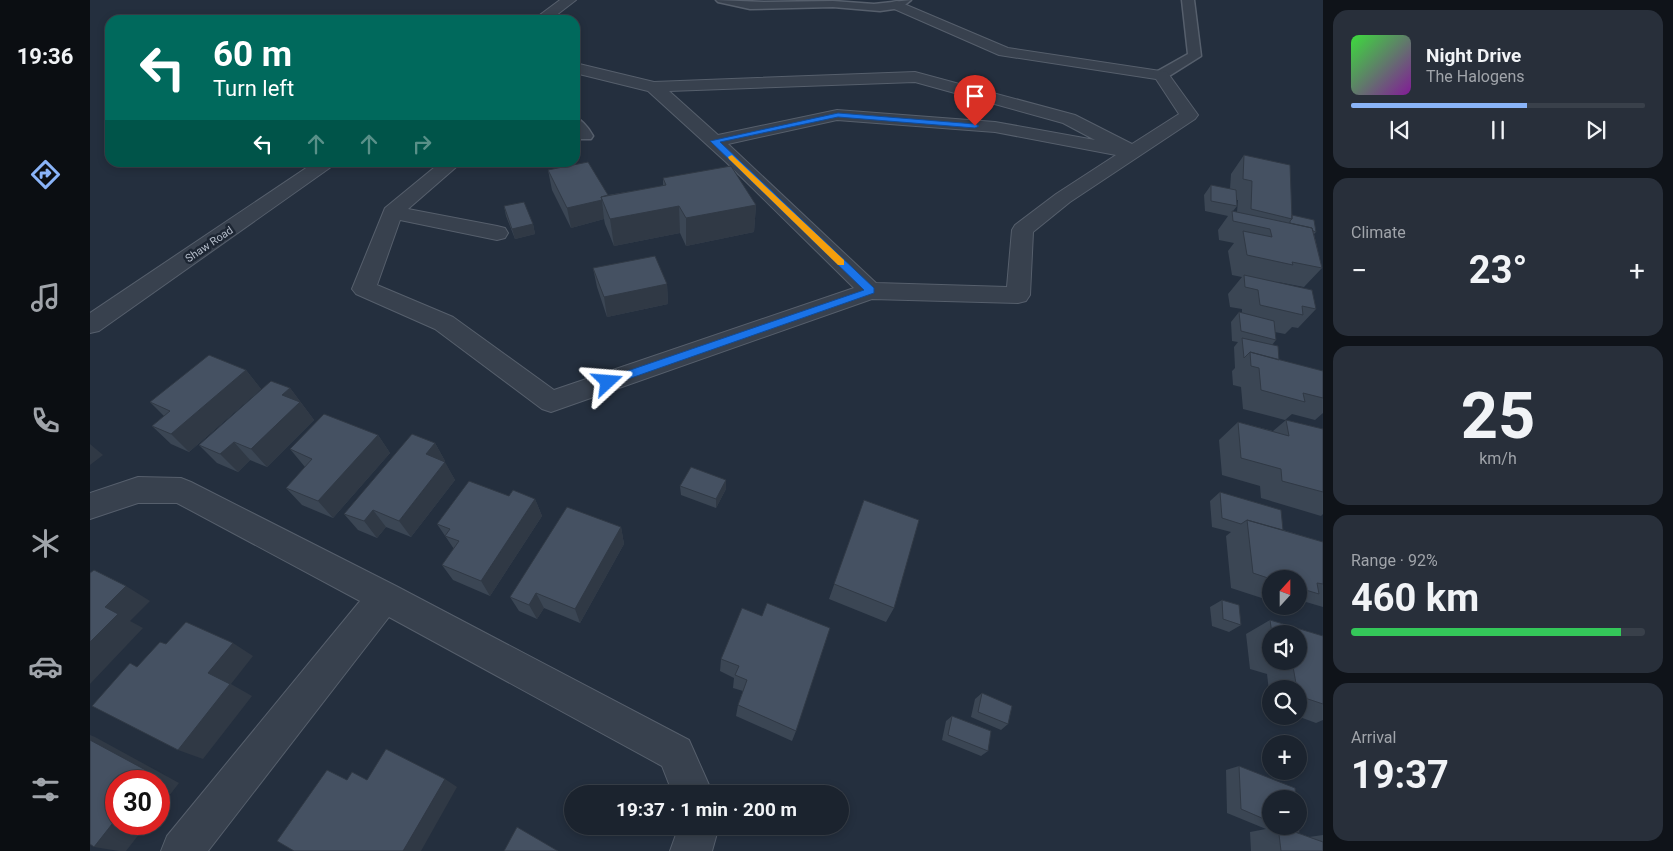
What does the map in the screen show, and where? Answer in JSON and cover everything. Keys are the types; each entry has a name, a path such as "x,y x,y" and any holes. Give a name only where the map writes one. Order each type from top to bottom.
{"street":[{"path":"547,15 569,0"},
{"path":"447,167 392,212 364,289 444,323 551,402 870,291 1018,295 1023,230 1062,198 1189,115 1161,75 1004,52 901,3"},
{"path":"580,69 654,87 915,77 1069,119 1133,152"},
{"path":"654,87 714,141 870,291"},
{"path":"714,141 838,115 995,127 1133,152"},
{"name":"Shaw Road","path":"90,325 322,167"},
{"path":"392,212 497,233"},
{"path":"90,506 138,490 181,491 676,753 689,785"},
{"path":"182,851 384,597"},
{"path":"691,851 695,835"}],"lane":[{"path":"722,0 759,6 831,4 887,8 901,3"},
{"path":"1161,75 1195,56 1188,0"},
{"path":"580,128 586,136"}],"building":[{"path":"1244,155 1290,165 1292,219 1251,209 1252,181 1243,179"},
{"path":"588,162 608,195 601,197 602,200 567,208 548,170 563,167 580,167 580,164"},
{"path":"731,166 756,205 686,218 679,206 610,219 601,197 666,185 663,178"},
{"path":"1211,185 1236,190 1237,206 1211,201"},
{"path":"524,202 533,224 512,229 504,206"},
{"path":"1232,211 1312,228 1322,268 1292,262 1293,265 1247,255 1243,231 1272,237 1270,229 1233,221"},
{"path":"1292,215 1314,220 1316,232 1312,228 1290,223"},
{"path":"655,256 667,284 604,297 593,268"},
{"path":"1244,275 1312,290 1316,309 1302,306 1303,315 1260,305 1258,290 1245,287"},
{"path":"1239,312 1274,321 1276,340 1241,331"},
{"path":"1242,338 1278,346 1279,360 1250,352 1244,358"},
{"path":"1250,352 1323,371 1323,398 1303,393 1305,402 1261,390 1259,368 1251,366"},
{"path":"209,355 246,370 171,434 152,426 170,411 150,402"},
{"path":"271,381 290,388 282,395 300,402 251,449 234,442 220,454 199,445"},
{"path":"324,414 378,435 318,501 286,488 312,459 290,449"},
{"path":"1286,420 1323,429 1323,492 1282,481 1281,469 1241,458 1238,422 1289,436"},
{"path":"412,434 435,443 426,454 445,462 399,521 373,510 364,521 344,514"},
{"path":"691,467 726,480 716,499 680,486"},
{"path":"469,481 509,496 513,490 535,499 481,581 442,565 459,541 445,536 450,529 437,524"},
{"path":"1220,492 1281,510 1283,530 1247,520 1241,524 1222,518"},
{"path":"864,500 919,520 894,608 834,584"},
{"path":"567,507 621,527 575,609 536,593 529,605 510,597"},
{"path":"1247,520 1323,542 1323,584 1317,583 1319,594 1308,591 1308,570 1262,570 1262,576 1253,573"},
{"path":"94,570 126,586 105,607 118,614 90,642 90,573"},
{"path":"1222,600 1239,605 1241,625 1223,619"},
{"path":"767,603 830,628 796,731 738,705 747,680 735,675 739,666 721,659 742,608 762,616"},
{"path":"1270,620 1287,625 1271,625"},
{"path":"186,622 233,643 208,673 230,684 178,750 92,706 130,663 137,667 160,642 166,644"},
{"path":"1307,631 1323,636 1323,704 1307,699 1307,680 1295,680 1294,670 1307,670"},
{"path":"982,693 1012,706 1008,724 978,712"},
{"path":"952,716 991,731 988,751 948,735"},
{"path":"90,740 146,770 105,770 105,833 94,847 90,844"},
{"path":"386,749 445,779 403,851 294,851 277,841 327,770 347,780 352,772 367,780"},
{"path":"1239,766 1262,775 1262,780 1275,780 1295,788 1295,790 1262,790 1262,818 1241,809"},
{"path":"517,827 558,851 504,851"},
{"path":"1279,835 1303,835 1323,842 1323,851 1281,851"}],"slow traffic":[{"path":"732,157 841,262"}],"route":[{"path":"608,382 870,291 714,141 838,115 975,126"}]}
